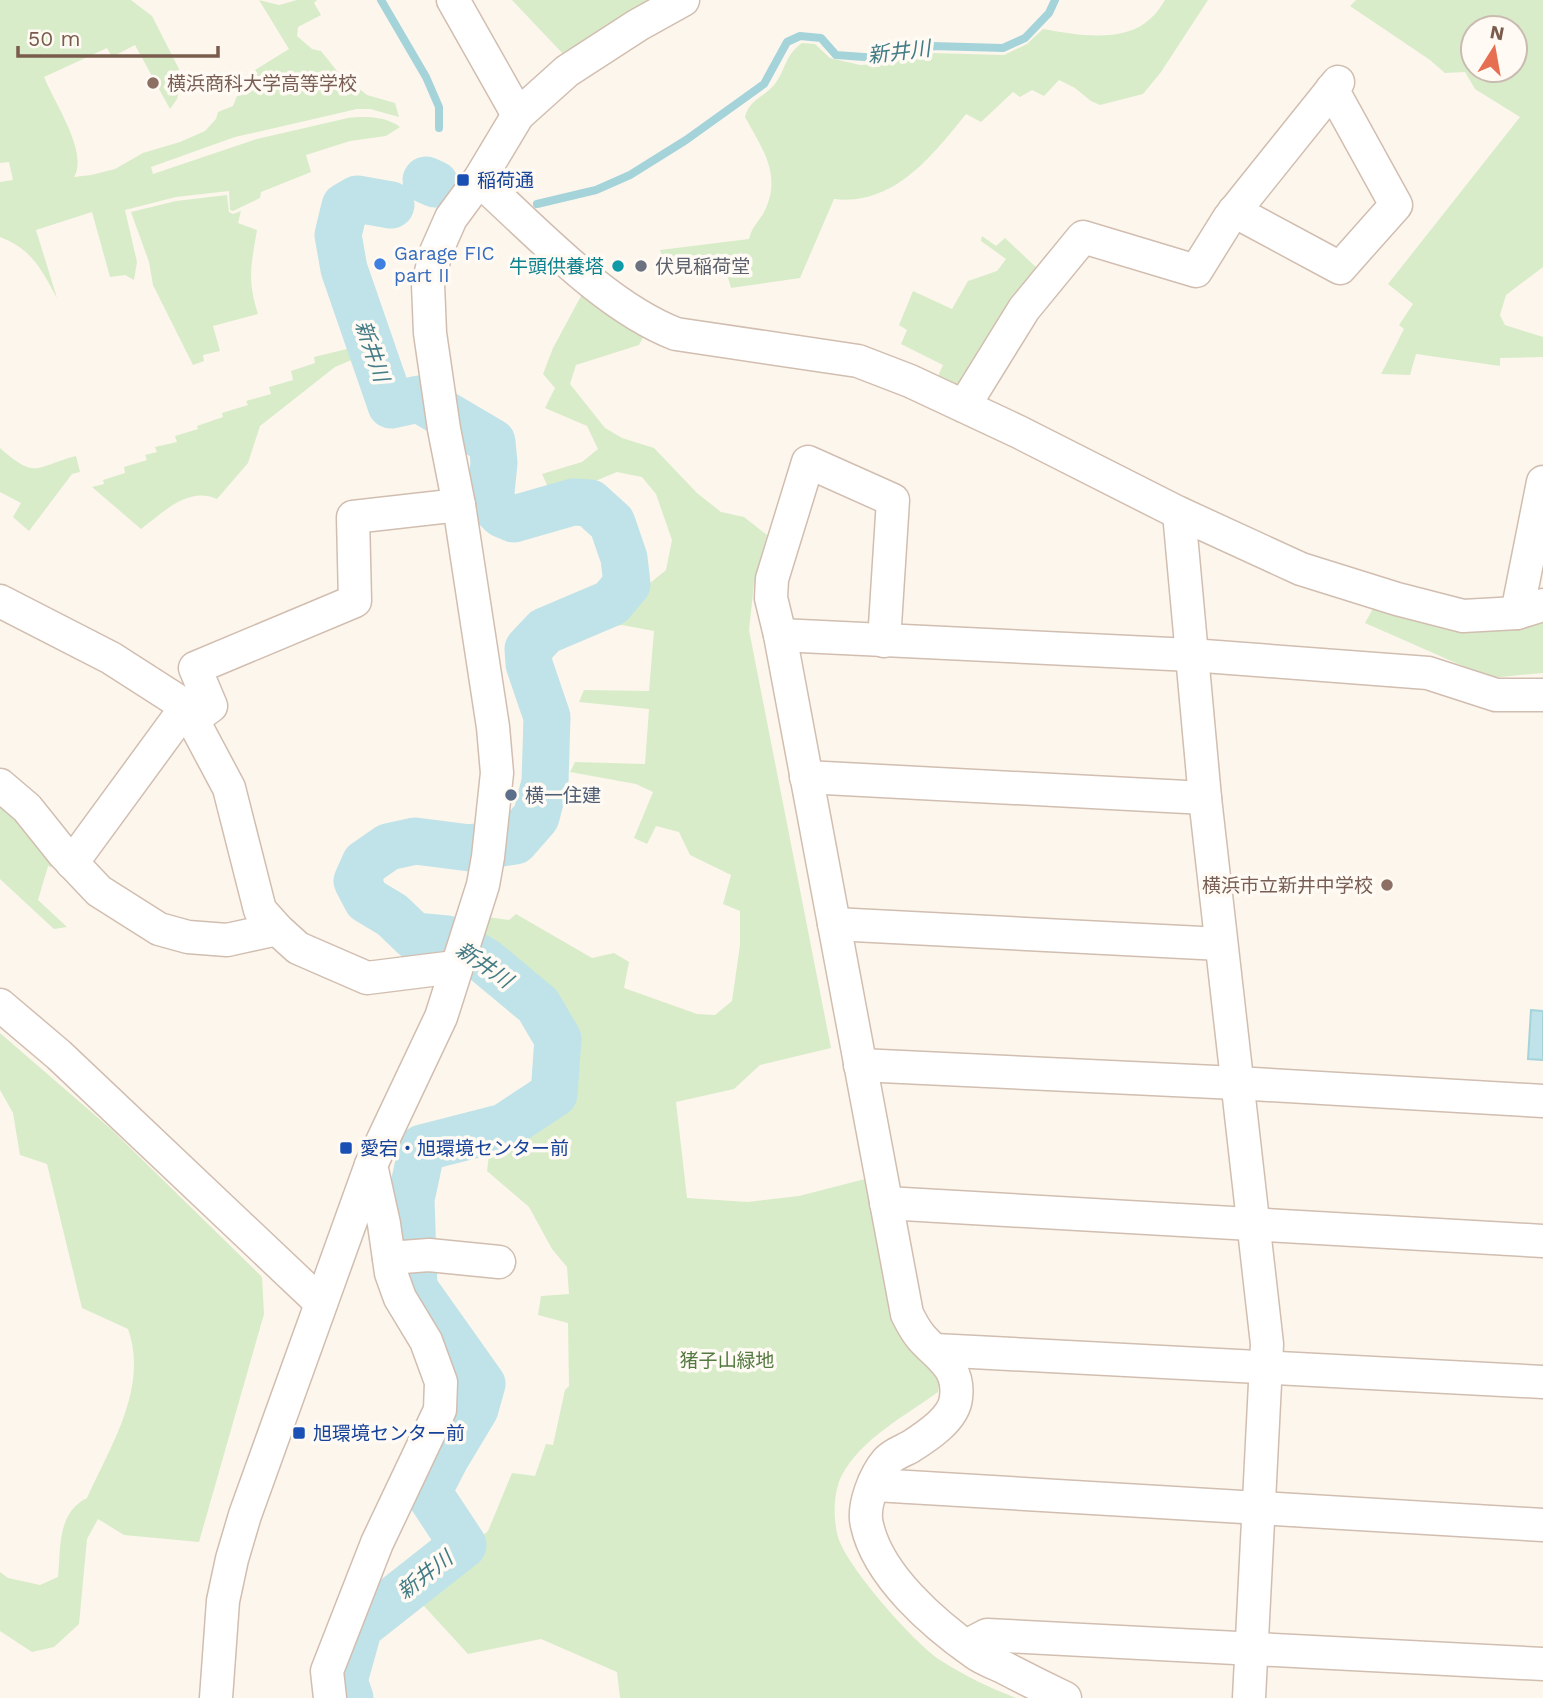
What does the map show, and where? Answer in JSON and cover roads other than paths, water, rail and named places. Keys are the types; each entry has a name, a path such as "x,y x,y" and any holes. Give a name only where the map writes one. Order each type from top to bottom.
{"street":[{"path":"453,0 518,115"},
{"path":"216,1698 223,1601 245,1515 371,1165 441,1017 482,885 488,857 497,773 493,727 459,505 443,429 430,333 428,285 436,252 451,218 480,180 518,115 567,71 638,25 683,0"},
{"path":"964,406 1024,309 1083,237 1196,271 1234,211 1335,86 1396,205 1340,268 1234,211"},
{"path":"480,180 594,283 650,324 676,334 858,361 964,406 1179,513 1300,569 1397,600 1463,616 1530,609 1543,482"},
{"path":"884,641 893,500 808,462 772,579 771,598 907,1314 921,1337 947,1362 955,1380 957,1400 949,1415 935,1428 888,1459 876,1479 869,1499 866,1523 878,1553 913,1600 942,1628 976,1654 1065,1698"},
{"path":"72,863 188,715 211,706 195,668 355,601 353,517 459,505"},
{"path":"1179,513 1205,798 1268,1344 1248,1698"},
{"path":"0,601 111,658 177,701 188,715 229,788 260,910 298,948 367,978 457,962"},
{"path":"780,635 1191,654 1429,674 1496,695 1543,695"},
{"path":"806,777 1205,798"},
{"path":"0,785 27,808 99,891 159,929 188,937 227,940 277,929"},
{"path":"834,924 1221,944"},
{"path":"0,1005 59,1055 321,1303"},
{"path":"860,1065 1543,1101"},
{"path":"330,1698 327,1671 377,1543 440,1409 442,1382 426,1341 400,1298 391,1273 371,1165"},
{"path":"886,1203 1543,1241"},
{"path":"388,1258 429,1255 499,1262"},
{"path":"935,1350 1543,1382"},
{"path":"874,1485 1543,1525"},
{"path":"967,1646 987,1635 1543,1664"}],"water":[{"path":"1531,1010 1543,1011 1543,1060 1528,1059"}],"waterway":[{"path":"381,0 426,77 439,107 439,128"},
{"name":"新井川","path":"537,204 596,190 630,175 686,140 764,84 787,42 800,36 821,38 836,55 878,58 932,46 1003,48 1025,38 1049,13 1055,0"},
{"path":"426,180 428,170"},
{"name":"新井川","path":"426,180 435,184"},
{"name":"新井川","path":"350,1698 344,1681 359,1627 463,1545 428,1492 475,1409 482,1384 414,1288 411,1199 422,1148 504,1127 554,1094 558,1039 538,1005 485,961 447,939 414,936 392,915 367,900 357,881 365,863 388,847 415,841 470,848 515,841 536,817 545,782 547,717 529,664 528,649 545,631 611,603 627,584 624,558 612,523 590,503 573,502 514,519 502,514 490,502 494,463 492,442 419,399 391,405 344,269 338,235 345,206 357,199 391,205"}],"place":[{"name":"横浜商科大学高等学校","path":"153,83"},
{"name":"稲荷通","path":"463,180"},
{"name":"Garage FIC part II","path":"380,264"},
{"name":"牛頭供養塔","path":"618,266"},
{"name":"伏見稲荷堂","path":"641,266"},
{"name":"横一住建","path":"511,795"},
{"name":"横浜市立新井中学校","path":"1387,885"},
{"name":"愛宕・旭環境センター前","path":"346,1148"},
{"name":"旭環境センター前","path":"299,1433"}],"park label":[{"name":"猪子山緑地","path":"727,1360"}]}
